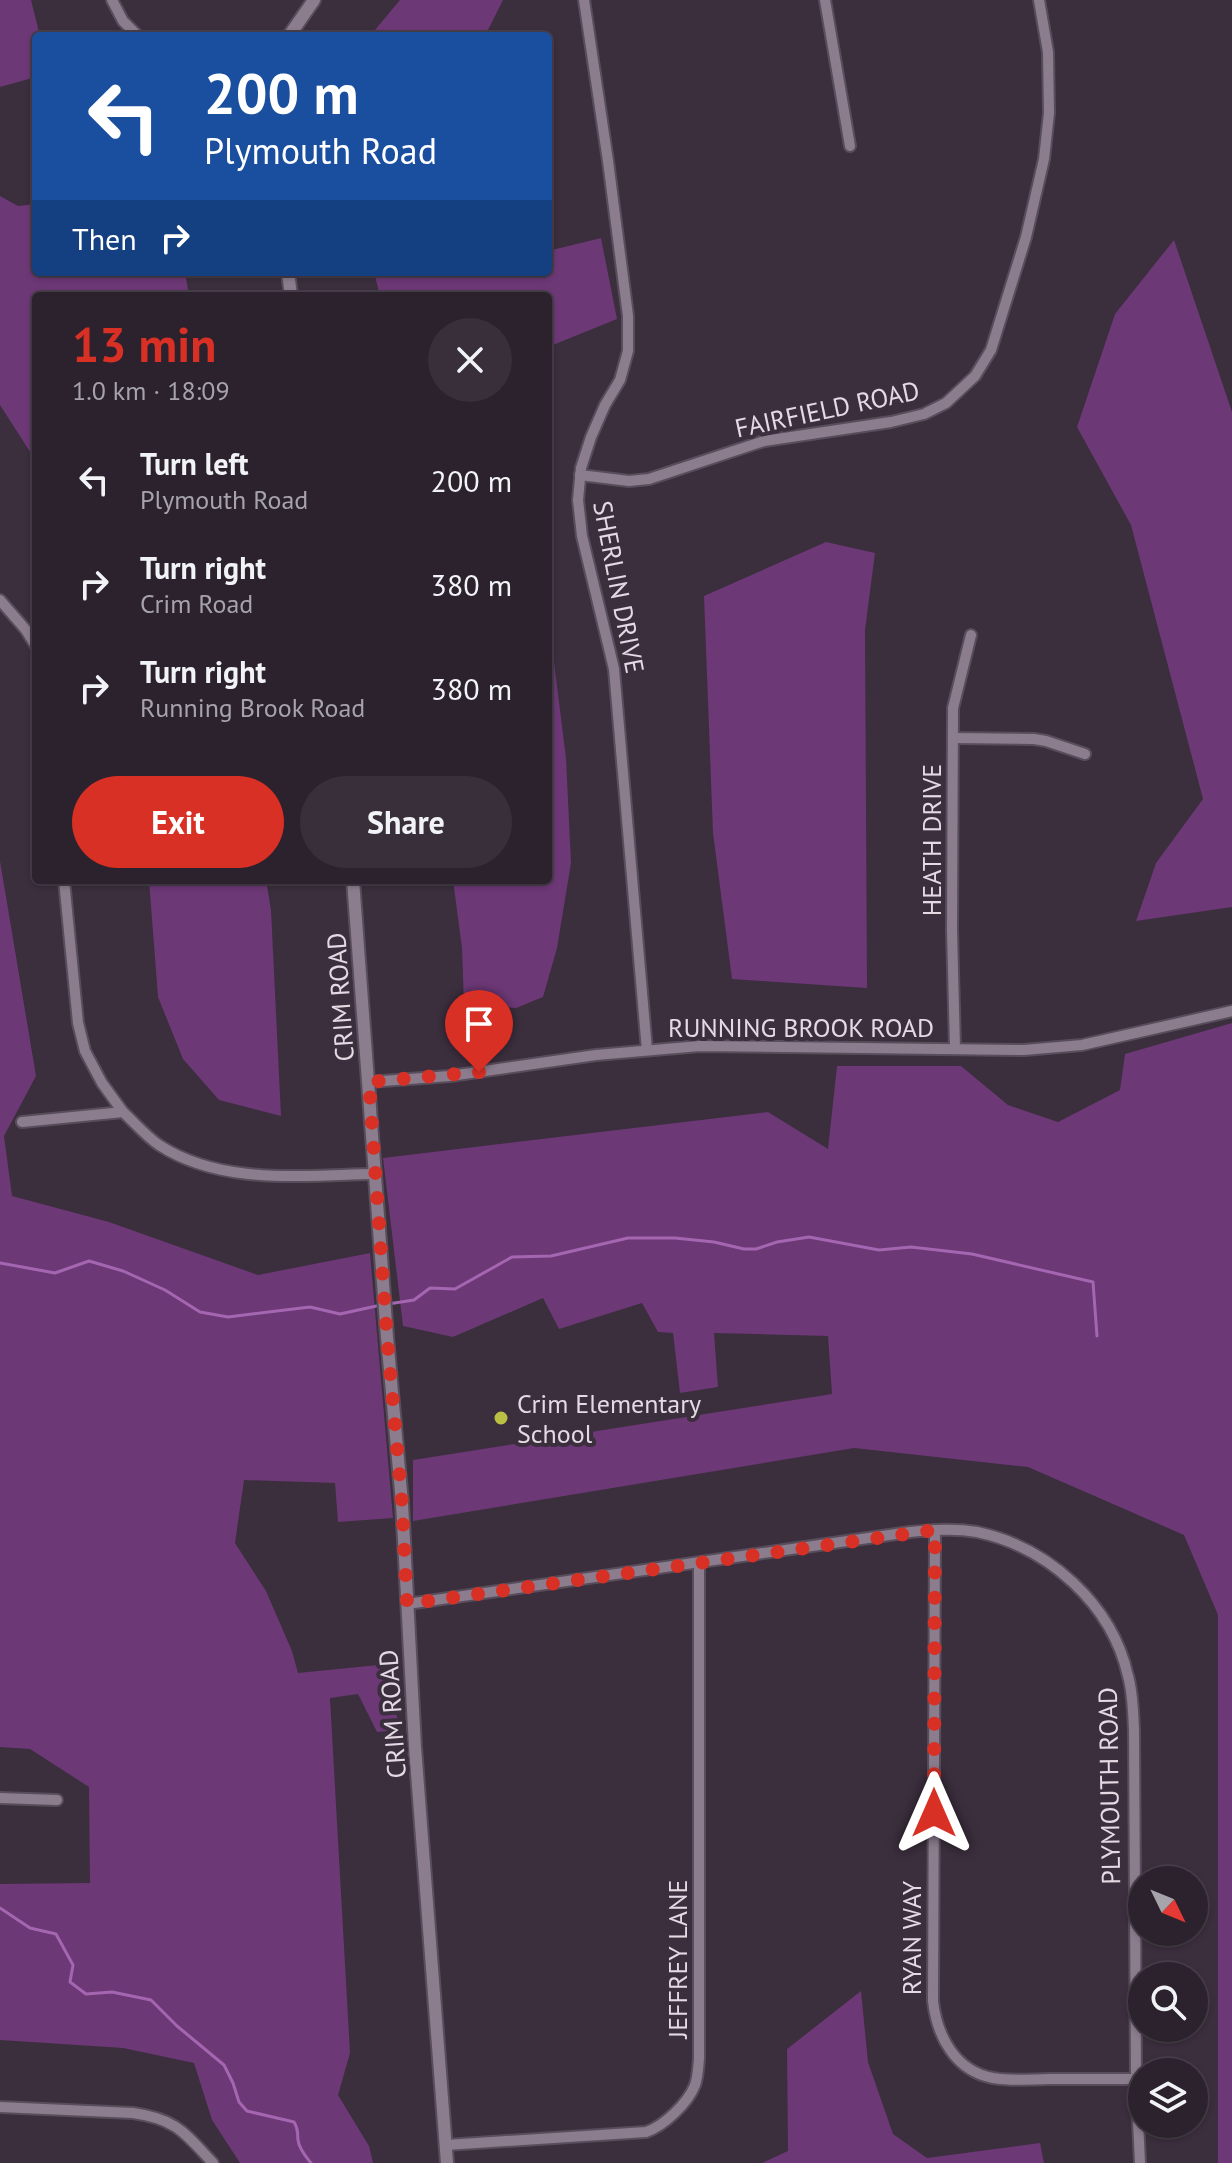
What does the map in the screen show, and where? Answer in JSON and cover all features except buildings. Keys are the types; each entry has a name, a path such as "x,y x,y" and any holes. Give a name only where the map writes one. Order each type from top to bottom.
{"street":[{"path":"112,0 123,21 134,32"},
{"path":"292,32 314,0"},
{"name":"SHERLIN DRIVE","path":"584,0 628,316 628,351 620,380 591,437 580,475 578,500 581,527 614,669 647,1050"},
{"path":"825,0 850,146"},
{"name":"FAIRFIELD ROAD","path":"580,475 629,481 649,479 764,441 902,420 946,403 975,376 991,350 1026,237 1044,159 1049,113 1048,52 1039,0"},
{"path":"0,600 32,640"},
{"name":"HEATH DRIVE","path":"955,1048 953,738 956,693 971,635"},
{"path":"953,738 1034,739 1085,754"},
{"path":"64,884 78,1023 85,1051 102,1083 123,1112 161,1146 193,1163 224,1171 265,1175 375,1174"},
{"name":"CRIM ROAD","path":"353,884 402,1503 415,1747 447,2163"},
{"name":"RUNNING BROOK ROAD","path":"369,1082 450,1076 596,1055 700,1046 1066,1048 1232,1011"},
{"path":"22,1122 123,1112"},
{"name":"PLYMOUTH ROAD","path":"407,1604 935,1530 976,1532 1032,1552 1064,1574 1090,1599 1110,1629 1131,1689 1134,1730 1136,2058"},
{"name":"RYAN WAY","path":"935,1530 933,2001 938,2030 951,2052 983,2076 1010,2080 1128,2079"},
{"name":"JEFFREY LANE","path":"446,2145 646,2132 665,2123 695,2085 699,2059 699,1563"},
{"path":"0,1798 57,1800"},
{"path":"0,2107 154,2116 178,2127 213,2163"},
{"name":"PLYMOUTH ROAD","path":"1139,2138 1140,2163"}],"shaded area":[{"path":"0,0 31,0 39,32 32,32 32,78 0,87"},
{"path":"400,0 503,0 487,32 373,32"},
{"path":"0,196 18,206 32,204 32,276 186,276 188,292 32,292 32,455 0,405"},
{"path":"601,238 617,319 552,345 552,292 379,292 375,276 552,276 552,250"},
{"path":"1174,240 1232,412 1232,907 1136,921 1156,863 1203,799 1131,525 1077,427 1115,314"},
{"path":"826,542 875,553 865,630 867,988 732,979 713,833 704,596"},
{"path":"552,650 566,758 571,863 557,948 543,997 516,1008 464,1005 462,948 454,884 552,884"},
{"path":"0,861 36,1076 4,1136 12,1196 109,1222 258,1275 370,1253 393,1518 338,1522 335,1483 244,1480 235,1543 266,1591 292,1651 298,1673 378,1665 402,1730 377,1732 358,1694 330,1698 350,2053 338,2095 369,2146 373,2163 240,2163 212,2120 194,2063 123,2048 0,2040 0,1884 90,1883 89,1787 30,1749 0,1747"},
{"path":"149,884 267,884 271,910 281,1116 219,1100 183,1059 158,997"},
{"path":"1232,1023 1232,2163 1218,2163 1218,1615 1184,1535 1028,1467 854,1448 413,1521 413,1460 832,1394 828,1336 714,1333 718,1387 680,1393 673,1333 658,1332 642,1303 559,1329 543,1298 453,1337 403,1326 383,1158 768,1112 828,1149 837,1066 961,1066 1008,1105 1058,1122 1120,1090 1125,1054"},
{"path":"861,1991 868,2062 893,2134 927,2158 1040,2143 1044,2163 762,2163 788,2151 787,2049"}],"waterway":[{"path":"388,1304 414,1300 430,1288 455,1289 512,1257 551,1256 628,1238 675,1238 756,1249 809,1237 879,1250 911,1247 972,1254 1093,1282 1097,1336"},
{"path":"0,1263 55,1273 89,1261 123,1271 165,1290 200,1312 228,1317 310,1307 340,1314 381,1305"},
{"path":"0,1908 30,1928 56,1934 73,1965 70,1982 86,1994 112,1992 151,2000 224,2065 239,2102 247,2111 294,2122 300,2147 311,2163"}],"place":[{"name":"Crim Elementary School","path":"501,1418"}],"route":[{"path":"479,1072 369,1082 407,1604 935,1530 934,1813"}]}
